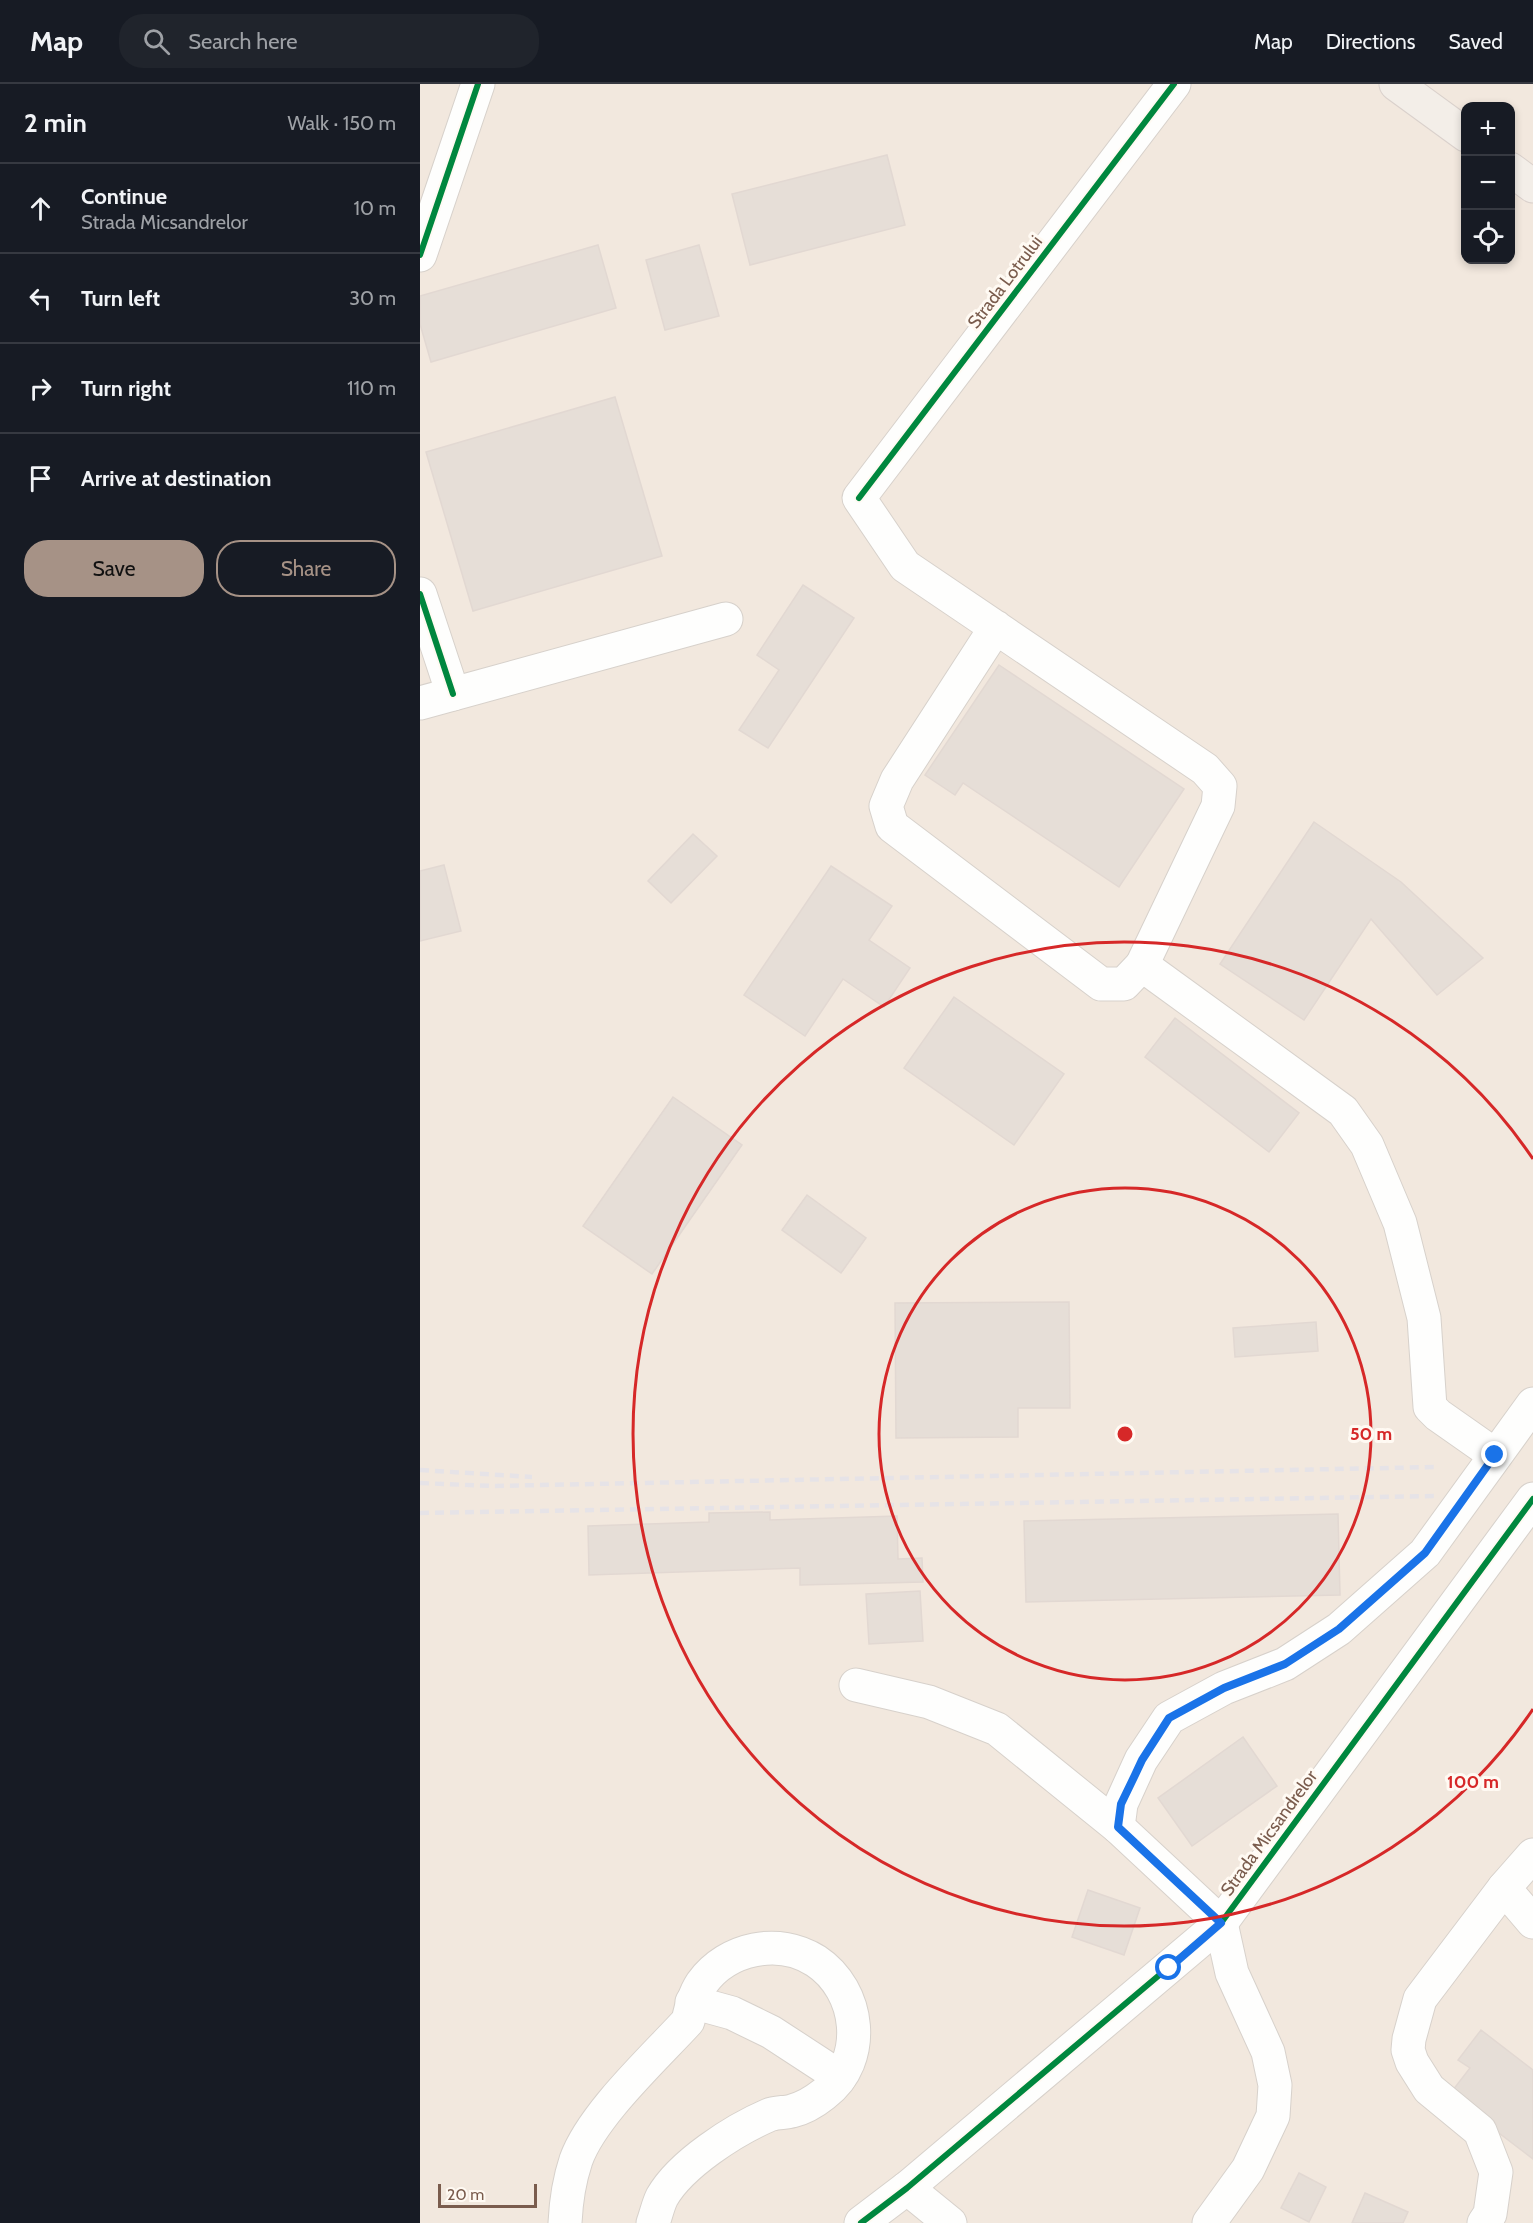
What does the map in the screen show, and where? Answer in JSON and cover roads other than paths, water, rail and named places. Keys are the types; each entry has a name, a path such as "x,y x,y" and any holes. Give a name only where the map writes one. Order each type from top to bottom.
{"main road":[{"path":"1396,84 1461,131"},
{"path":"1515,173 1533,186"}],"street":[{"path":"420,255 478,84"},
{"name":"Strada Lotrului","path":"996,627 906,566 860,498 1174,84"},
{"path":"420,594 453,694"},
{"path":"420,703 726,619"},
{"path":"996,627 1205,769 1220,786 1218,806 1142,965 1124,984 1101,984 892,825 886,806 897,780 996,627"},
{"path":"1142,965 1343,1111 1367,1145 1400,1223 1424,1318 1430,1407 1495,1455"},
{"path":"1118,1827 1121,1804 1129,1786 1142,1760 1169,1718 1224,1688 1285,1664 1339,1629 1425,1553 1533,1404"},
{"name":"Strada Micsandrelor","path":"861,2223 907,2188 1221,1923 1533,1499"},
{"path":"856,1686 929,1702 997,1729 1118,1827 1221,1923 1232,1973 1268,2052 1275,2085 1274,2116 1248,2169 1209,2223"},
{"path":"1484,2223 1490,2214 1496,2172 1480,2131 1429,2089 1412,2062 1408,2050 1409,2039 1420,1999 1504,1888 1533,1855"},
{"path":"1504,1888 1533,1922"},
{"path":"565,2223 567,2194 577,2158 587,2140 610,2107 688,2021 692,2002 708,1976 732,1957 750,1950 770,1948 790,1950 809,1957 825,1968 839,1983 854,2020 854,2040 849,2060 840,2077 827,2092 810,2104 791,2111 771,2114 707,2152 677,2177 662,2198 653,2223"},
{"path":"692,2002 732,2013 752,2022 840,2077"},
{"path":"907,2188 950,2223"}],"railway":[{"path":"420,1483 492,1486 1436,1467"},
{"path":"420,1470 532,1477"},
{"path":"420,1513 1435,1496"}]}
